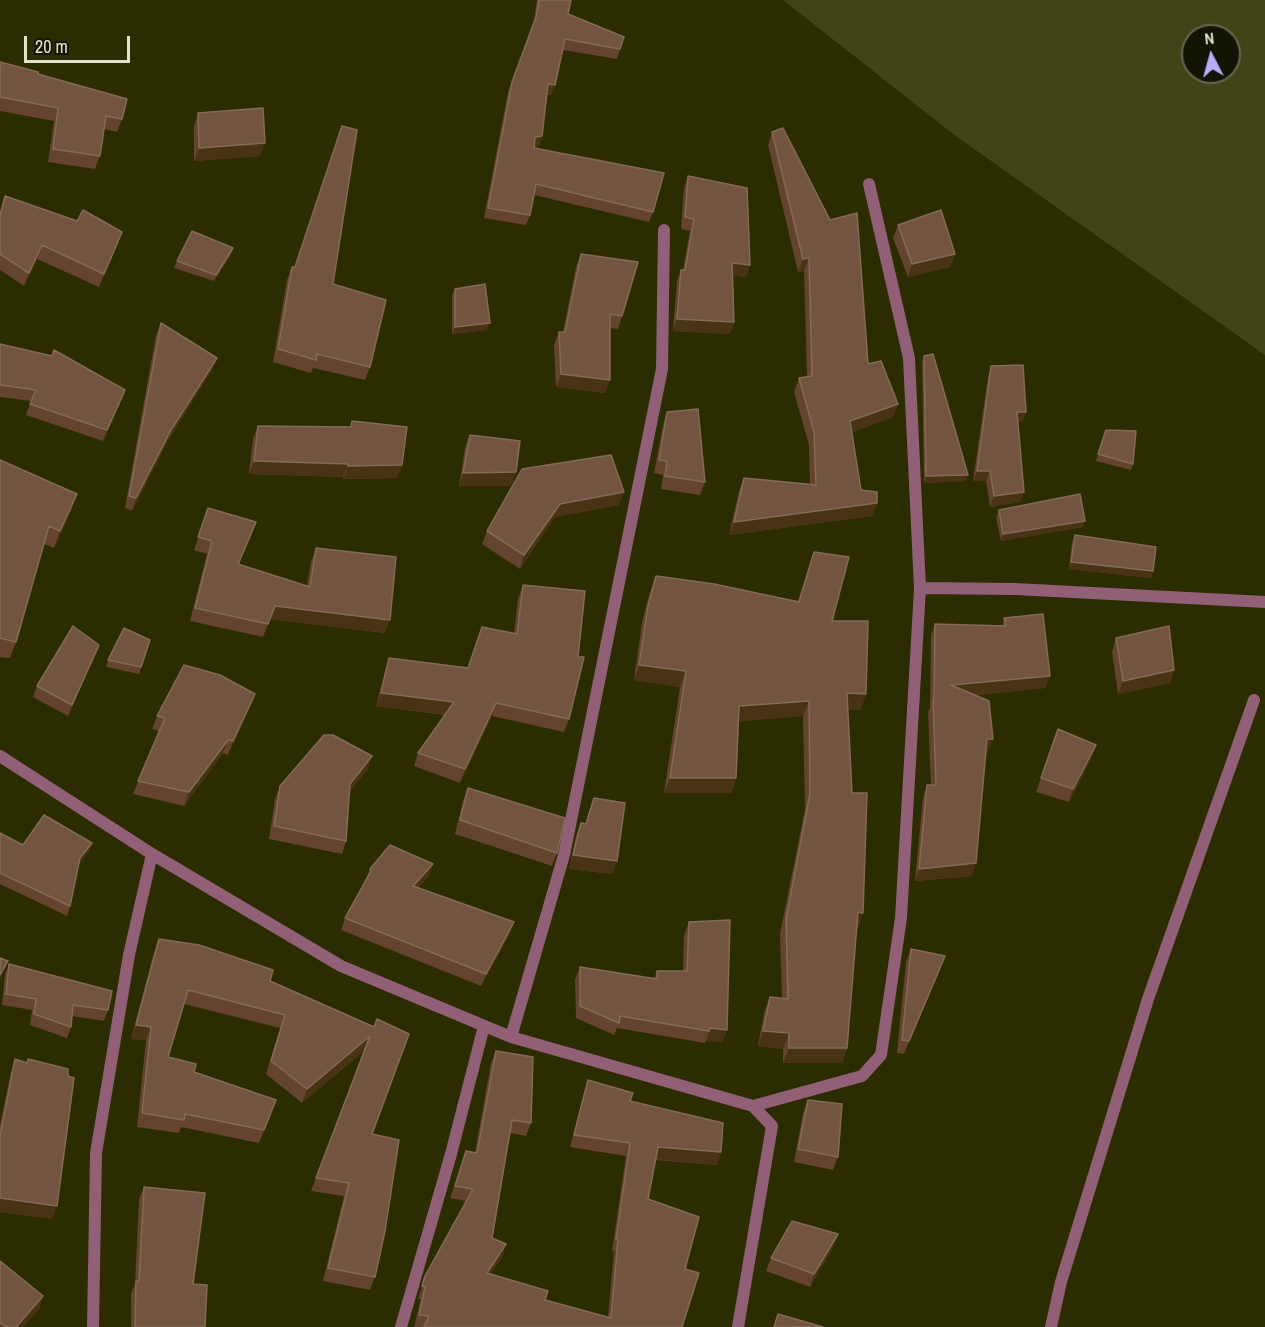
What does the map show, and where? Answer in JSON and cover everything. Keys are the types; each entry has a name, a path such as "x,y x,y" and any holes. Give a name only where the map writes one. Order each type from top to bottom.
{"street":[{"path":"753,1106 862,1076 881,1055 901,918 920,588 909,358 869,184"},
{"path":"511,1037 564,855 662,369 664,230"},
{"path":"920,588 1015,588 1265,602"},
{"path":"1051,1327 1061,1282 1148,999 1254,700"},
{"path":"0,756 152,854 341,966 511,1037 753,1106 772,1126 738,1327"},
{"path":"93,1327 96,1153 129,955 152,854"},
{"path":"401,1327 452,1154 484,1026"}],"shaded area":[{"path":"783,0 1265,0 1265,355 953,134"}],"building":[{"path":"539,0 571,0 568,14 624,37 620,49 565,39 555,85 548,84 542,136 535,137 534,148 664,173 653,212 536,184 530,215 488,208 512,82 536,17"},
{"path":"0,62 127,99 122,119 106,116 100,156 53,149 58,108 0,97"},
{"path":"263,108 265,143 199,148 198,113"},
{"path":"342,126 357,130 333,284 386,300 370,367 317,354 316,360 278,349 292,267 295,267"},
{"path":"783,128 830,220 857,213 868,364 881,361 898,404 850,421 861,490 877,492 877,503 734,522 744,478 816,485 814,432 799,378 812,376 809,258 803,259 772,132"},
{"path":"688,176 747,188 750,265 732,263 734,322 677,319 681,270 685,270 694,219 685,217"},
{"path":"5,196 77,221 83,210 122,232 104,274 42,245 29,273 0,254 0,216"},
{"path":"941,210 955,254 912,264 898,225"},
{"path":"192,231 233,248 216,275 177,261"},
{"path":"581,254 638,262 622,316 610,314 610,380 561,374 559,332 565,332"},
{"path":"485,284 490,323 455,327 455,289"},
{"path":"161,323 217,358 171,430 136,498 129,496"},
{"path":"0,344 52,356 54,350 125,390 107,430 30,404 36,390 0,385"},
{"path":"933,354 968,475 926,476 924,356"},
{"path":"1023,365 1026,412 1017,412 1024,492 994,496 990,471 977,471 991,366"},
{"path":"698,409 705,482 665,476 667,461 659,460 667,412"},
{"path":"352,421 407,427 402,465 348,466 348,464 254,461 258,426 351,427"},
{"path":"1106,430 1136,431 1133,464 1098,454"},
{"path":"470,435 520,441 516,472 463,473"},
{"path":"611,455 624,492 560,504 524,555 487,531 522,469"},
{"path":"0,460 77,494 60,531 49,526 16,642 0,638"},
{"path":"1080,494 1085,521 1003,534 999,510"},
{"path":"208,508 256,522 238,564 310,587 316,548 396,557 390,620 275,606 268,624 195,608 212,541 198,537"},
{"path":"1075,535 1156,547 1153,571 1071,562"},
{"path":"814,552 849,557 832,621 868,621 866,694 847,693 852,793 867,793 863,913 858,912 847,1048 789,1048 789,1033 763,1031 770,997 788,999 786,919 810,793 809,701 739,706 736,778 670,778 686,671 639,665 648,606 656,576 714,584 799,602"},
{"path":"523,585 585,591 578,657 584,657 569,719 496,703 465,769 418,753 454,702 381,693 389,658 468,668 482,627 517,634"},
{"path":"1043,614 1050,676 951,685 989,701 993,739 987,739 976,863 919,869 927,785 936,785 933,700 935,624 1006,626 1004,618"},
{"path":"73,626 99,645 72,705 37,686"},
{"path":"1169,626 1174,670 1123,681 1116,638"},
{"path":"124,628 150,640 141,667 108,660"},
{"path":"184,665 220,675 255,694 233,741 228,740 189,792 138,781 165,718 157,716"},
{"path":"1058,729 1096,745 1073,789 1041,778"},
{"path":"324,735 333,735 372,756 350,784 346,841 274,826 280,786"},
{"path":"468,788 565,818 557,853 460,820"},
{"path":"594,798 625,803 617,861 573,855 581,823 586,824"},
{"path":"44,815 92,843 80,858 70,906 0,873 0,833 23,845"},
{"path":"390,845 433,864 413,886 514,922 486,974 345,918 370,869"},
{"path":"730,920 727,1030 710,1028 709,1031 620,1016 619,1023 580,1006 580,967 657,979 657,971 687,971 689,922"},
{"path":"159,939 199,945 273,970 270,981 374,1027 377,1019 409,1034 372,1134 399,1140 385,1231 375,1277 328,1268 349,1183 316,1178 370,1036 307,1089 271,1061 285,1015 188,990 168,1057 196,1064 194,1072 276,1100 264,1130 185,1114 184,1120 142,1113 151,1027 136,1025"},
{"path":"911,949 945,956 909,1041 902,1040"},
{"path":"0,958 8,961 0,975"},
{"path":"9,964 112,991 108,1010 73,1005 71,1027 34,1014 36,999 6,994"},
{"path":"496,1051 533,1057 531,1123 512,1120 492,1238 506,1244 487,1273 548,1291 545,1300 611,1318 618,1239 616,1239 630,1143 574,1135 588,1080 633,1093 630,1101 723,1123 721,1152 658,1147 648,1199 699,1217 685,1269 699,1273 682,1327 424,1327 429,1316 419,1315 425,1276 473,1189 455,1186 466,1151 477,1153"},
{"path":"15,1059 27,1063 28,1059 68,1069 68,1076 74,1078 57,1206 0,1198 0,1136"},
{"path":"808,1100 842,1104 838,1157 798,1149"},
{"path":"144,1187 205,1193 193,1284 207,1285 205,1327 135,1327 136,1281 139,1281"},
{"path":"792,1221 838,1234 814,1274 771,1258"},
{"path":"0,1261 43,1296 16,1327 8,1327 0,1323"},
{"path":"778,1314 823,1327 774,1327"}]}
